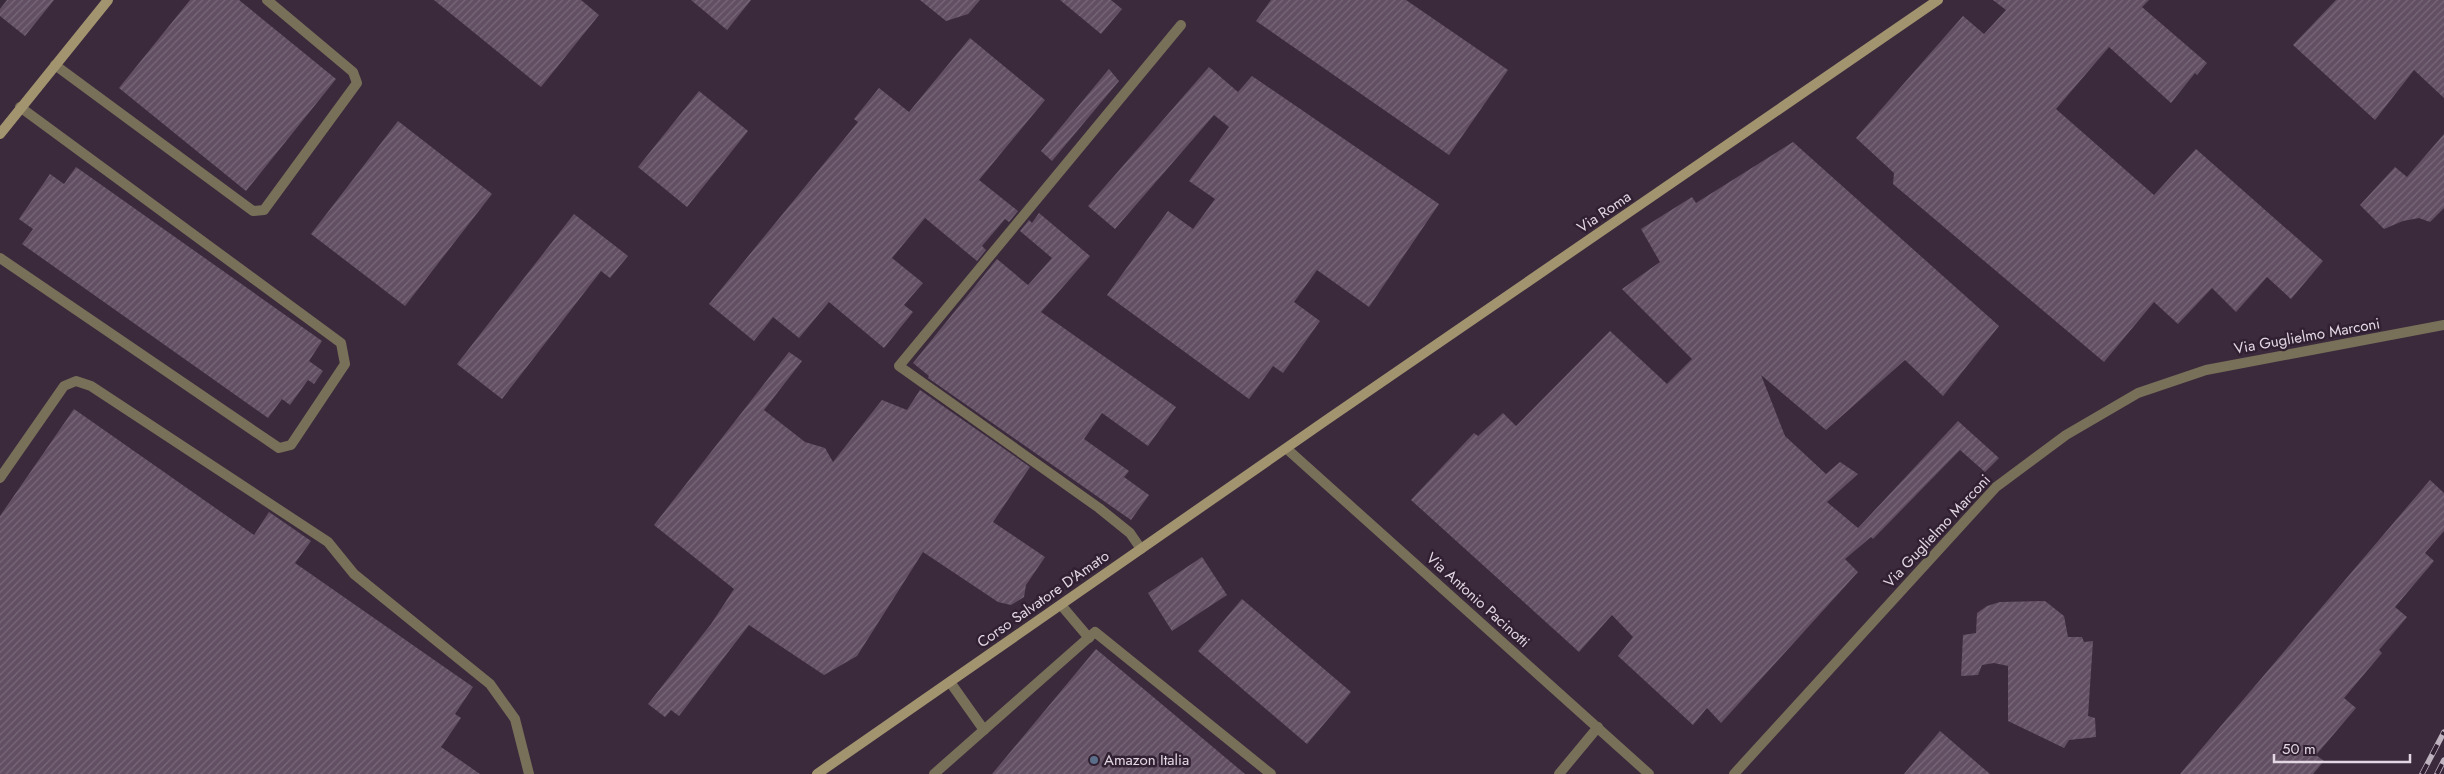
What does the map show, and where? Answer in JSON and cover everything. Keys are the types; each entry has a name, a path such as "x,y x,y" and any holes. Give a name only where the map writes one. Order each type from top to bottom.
{"street":[{"path":"0,134 108,0"},
{"path":"55,65 253,211 264,210 357,82 353,72 267,0"},
{"name":"Via Roma","path":"1287,448 1938,0"},
{"path":"1141,549 1130,534 1099,508 899,366 1181,25"},
{"path":"0,258 279,448 291,446 345,364 341,343 20,107"},
{"name":"Via Guglielmo Marconi","path":"1734,774 1996,487 2066,435 2138,393 2206,370 2444,325"},
{"path":"0,478 64,386 76,381 92,386 328,542 354,574 490,684 515,718 529,774"},
{"name":"Corso Salvatore D'Amato","path":"817,774 1287,448"},
{"name":"Via Antonio Pacinotti","path":"1287,448 1649,774"},
{"path":"1061,605 1088,638"},
{"path":"934,774 1095,632 1271,774"},
{"path":"950,682 984,730"},
{"path":"1559,774 1598,727"}],"building":[{"path":"7,0 54,0 25,36 0,16 0,9"},
{"path":"190,0 239,0 336,79 246,191 119,88"},
{"path":"434,0 581,0 599,15 541,87"},
{"path":"691,0 751,0 727,30"},
{"path":"920,0 980,0 968,14 946,21"},
{"path":"1060,0 1111,0 1122,9 1101,34"},
{"path":"1271,0 1406,0 1508,70 1449,155 1256,21"},
{"path":"1993,0 2149,0 2142,7 2207,63 2197,75 2195,73 2171,103 2109,47 2056,109 2154,195 2196,149 2323,261 2291,299 2267,277 2236,312 2212,288 2178,324 2154,302 2104,362 1893,184 1894,173 1856,138 1963,16 1984,34 2006,10"},
{"path":"2336,0 2444,0 2444,98 2414,70 2375,120 2293,45"},
{"path":"970,38 1045,100 979,180 1018,211 1009,222 1005,219 982,246 986,250 977,261 925,218 892,258 923,283 904,305 913,312 884,348 829,302 799,338 773,317 754,341 709,304 858,122 854,119 879,88 909,112"},
{"path":"1209,67 1238,92 1252,76 1439,204 1369,307 1317,270 1294,302 1320,321 1283,373 1273,366 1249,399 1107,295 1168,211 1193,229 1215,199 1189,181 1229,127 1214,115 1115,229 1088,206"},
{"path":"1109,69 1119,81 1052,161 1041,151"},
{"path":"699,91 748,131 687,207 638,167"},
{"path":"398,121 492,194 405,306 311,234"},
{"path":"2444,134 2444,208 2430,222 2419,218 2403,221 2384,229 2360,205 2395,167 2407,177"},
{"path":"1793,142 1999,326 1943,396 1905,360 1826,430 1761,375 1785,436 1826,474 1840,462 1858,474 1827,502 1858,528 1958,421 1999,458 1985,472 1960,450 1873,539 1871,537 1845,559 1858,572 1721,723 1707,708 1693,725 1618,656 1633,637 1612,615 1579,652 1411,500 1474,433 1478,436 1503,413 1516,426 1610,331 1667,384 1692,359 1622,289 1660,262 1641,229 1692,197 1696,203"},
{"path":"76,167 322,341 309,361 323,371 314,384 308,380 290,405 282,399 268,418 22,244 33,229 19,219 50,174 64,184"},
{"path":"1039,213 1090,256 1041,312 1176,407 1148,446 1102,413 1084,439 1129,471 1124,477 1149,495 1131,520 928,378 929,376 913,363 997,259 1028,285 1052,258 1020,231 1029,220 1032,223"},
{"path":"574,214 628,256 610,278 601,271 502,399 457,364"},
{"path":"789,352 802,361 764,410 805,442 825,448 833,462 882,400 907,410 920,390 1030,467 993,522 1045,557 1026,585 1024,597 1011,605 998,602 923,552 857,656 824,675 749,625 679,716 671,710 665,717 648,704 711,624 734,589 654,525"},
{"path":"74,409 254,535 269,512 311,541 295,563 473,687 455,714 461,718 441,747 480,774 0,774 0,516"},
{"path":"2430,480 2444,493 2444,531 2425,553 2434,561 2395,607 2407,617 2379,650 2382,653 2344,698 2356,708 2316,755 2324,761 2313,774 2180,774"},
{"path":"1202,557 1227,595 1172,631 1148,593"},
{"path":"1242,599 1351,692 1307,744 1198,651"},
{"path":"2045,601 2064,616 2068,637 2082,637 2084,642 2093,641 2088,716 2095,718 2096,737 2069,740 2064,748 2008,721 2008,666 1994,663 1982,665 1978,675 1961,676 1963,635 1976,633 1977,613 1987,606 2000,602"},
{"path":"1096,649 1245,774 992,774"},
{"path":"1940,731 1990,774 1904,774"}],"railway":[{"path":"2422,774 2444,732"},
{"path":"2437,774 2444,760"}],"place":[{"name":"Amazon Italia","path":"1094,760"}]}
